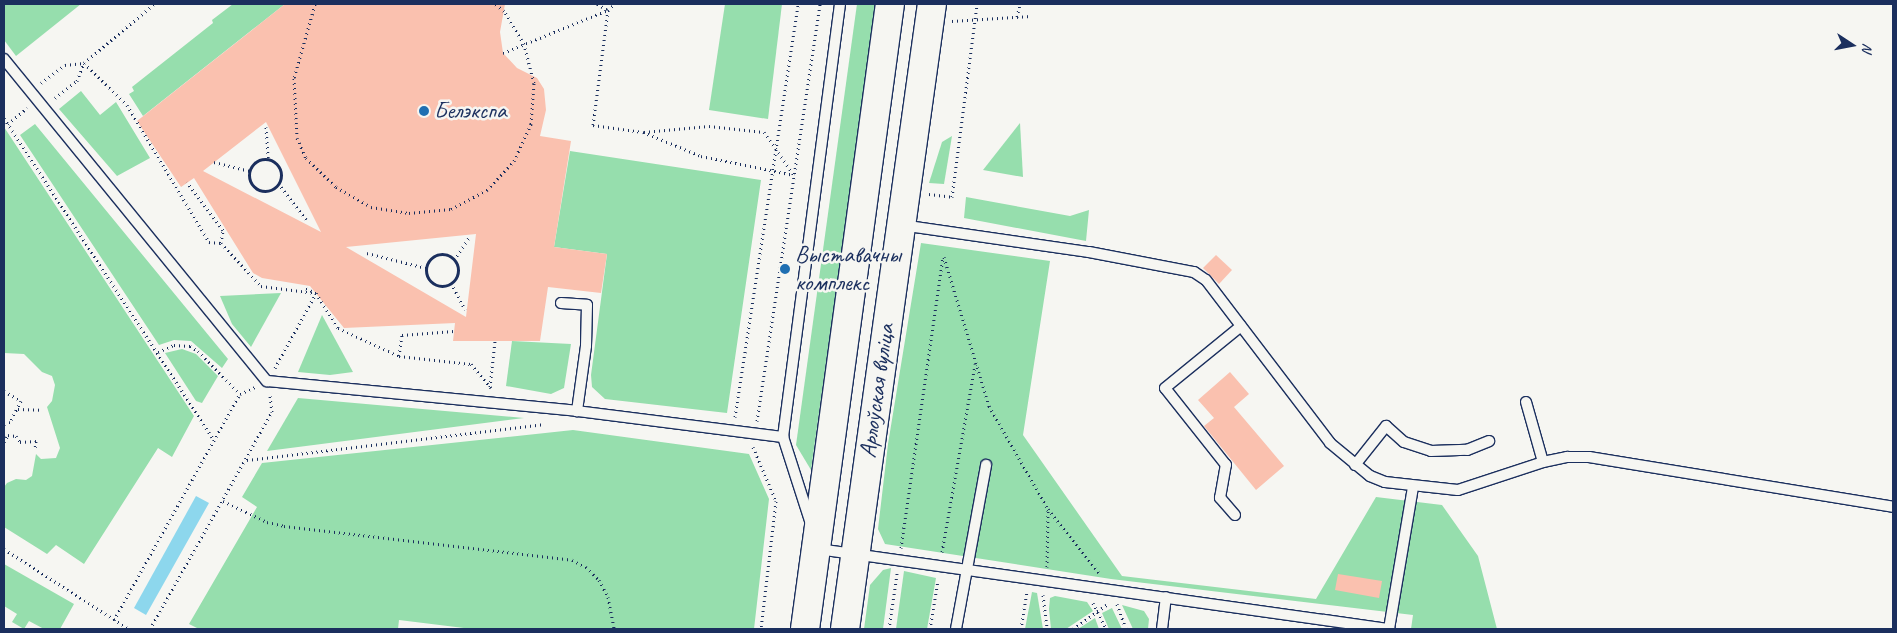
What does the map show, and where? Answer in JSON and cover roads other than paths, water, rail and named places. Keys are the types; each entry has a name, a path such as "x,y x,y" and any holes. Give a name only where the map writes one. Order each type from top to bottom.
{"main road":[{"name":"Арлоўская вуліца","path":"805,629 890,4"},
{"name":"Арлоўская вуліца","path":"846,629 900,225 931,12"},
{"path":"860,219 900,225"}],"lane":[{"path":"840,4 782,437 810,522 816,548 1389,629 1413,487"},
{"path":"4,59 268,381 577,411 782,437"},
{"path":"900,225 1089,252 1194,272 1206,280 1330,443 1355,465 1385,482 1413,487 1458,490 1543,462 1567,457 1611,458 1893,507"},
{"path":"562,303 587,305 586,346 577,411"},
{"path":"1235,515 1220,498 1226,465 1165,388 1241,326"},
{"path":"1526,402 1543,462"},
{"path":"1355,465 1386,426 1404,442 1431,451 1467,450 1489,441"},
{"path":"956,629 965,570 986,465"},
{"path":"1162,629 1166,597"}],"water":[{"path":"196,496 209,503 146,615 134,608"}],"place":[{"name":"Белэкспа","path":"424,111"},
{"name":"Выставачны комплекс","path":"785,269"}]}
